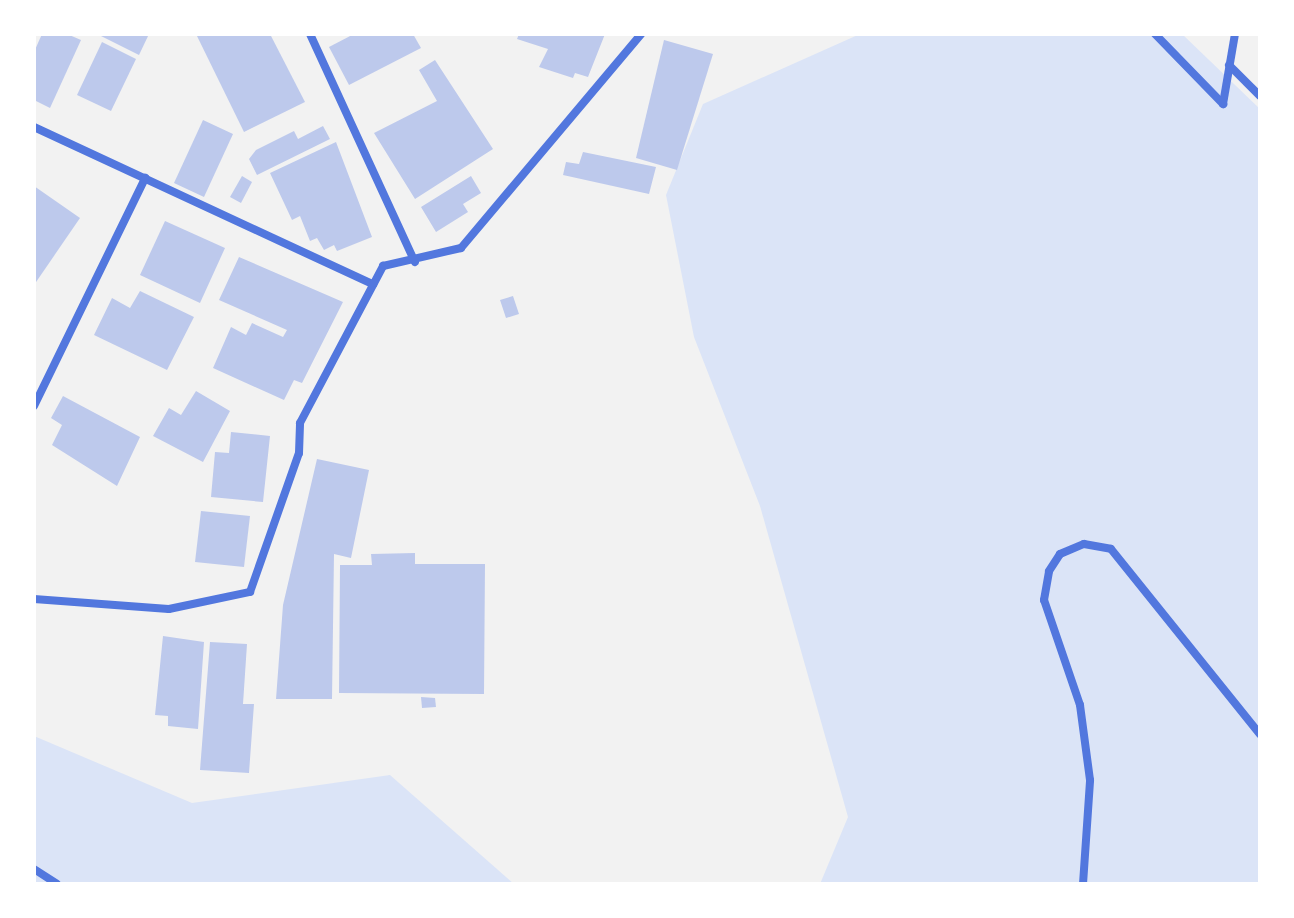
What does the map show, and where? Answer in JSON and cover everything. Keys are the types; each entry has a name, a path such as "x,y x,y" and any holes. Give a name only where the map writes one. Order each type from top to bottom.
{"street":[{"path":"310,34 415,262"},
{"path":"34,599 169,609 250,592 299,453 300,423 383,266 415,262 461,248 641,34"},
{"path":"1155,34 1223,104 1235,34"},
{"path":"1229,65 1260,96"},
{"path":"34,127 373,284"},
{"path":"34,406 145,178"},
{"path":"1083,884 1090,780 1080,705 1044,600 1049,571 1060,554 1084,544 1111,549 1260,734"},
{"path":"34,869 57,884"}],"shaded area":[{"path":"860,34 1182,34 1260,109 1260,884 820,884 848,817 760,506 694,337 666,195 703,104"},
{"path":"34,736 192,803 390,775 514,884 34,884"}],"building":[{"path":"42,34 67,34 81,40 50,108 34,100 34,52"},
{"path":"97,34 149,34 139,55"},
{"path":"196,34 270,34 305,102 244,132"},
{"path":"354,34 413,34 421,48 349,85 329,47"},
{"path":"519,34 605,34 588,77 575,73 573,78 539,67 548,49 517,39"},
{"path":"664,40 713,54 677,170 636,158"},
{"path":"102,42 136,59 111,111 77,95"},
{"path":"435,60 493,149 415,199 374,133 437,101 419,70"},
{"path":"203,120 233,134 204,197 174,183"},
{"path":"323,126 330,139 257,175 249,159 256,150 294,131 298,139"},
{"path":"336,142 372,237 337,251 334,245 324,250 317,238 310,241 300,216 292,220 270,173"},
{"path":"583,152 656,167 649,194 563,175 566,162 579,164"},
{"path":"242,176 252,182 241,203 230,197"},
{"path":"471,176 481,193 463,204 468,212 436,232 421,207"},
{"path":"34,186 80,218 34,285"},
{"path":"165,221 225,248 200,303 140,275"},
{"path":"239,257 343,302 302,383 294,380 284,400 213,368 231,327 246,335 252,323 283,337 287,330 219,300"},
{"path":"140,291 194,317 167,370 94,335 112,298 130,308"},
{"path":"513,296 519,314 506,318 500,300"},
{"path":"196,391 230,411 203,462 153,436 169,408 181,415"},
{"path":"63,396 140,437 117,486 52,445 62,425 51,418"},
{"path":"231,432 270,436 263,502 211,497 215,452 229,453"},
{"path":"317,459 369,470 351,558 334,554 332,699 276,699 283,605"},
{"path":"201,511 250,516 244,567 195,562"},
{"path":"415,553 415,564 485,564 484,694 339,693 340,565 372,565 371,554"},
{"path":"163,636 204,642 198,729 168,726 168,716 155,715"},
{"path":"210,642 247,644 243,704 254,704 249,773 200,770"},
{"path":"421,697 435,698 436,707 422,708"}]}
